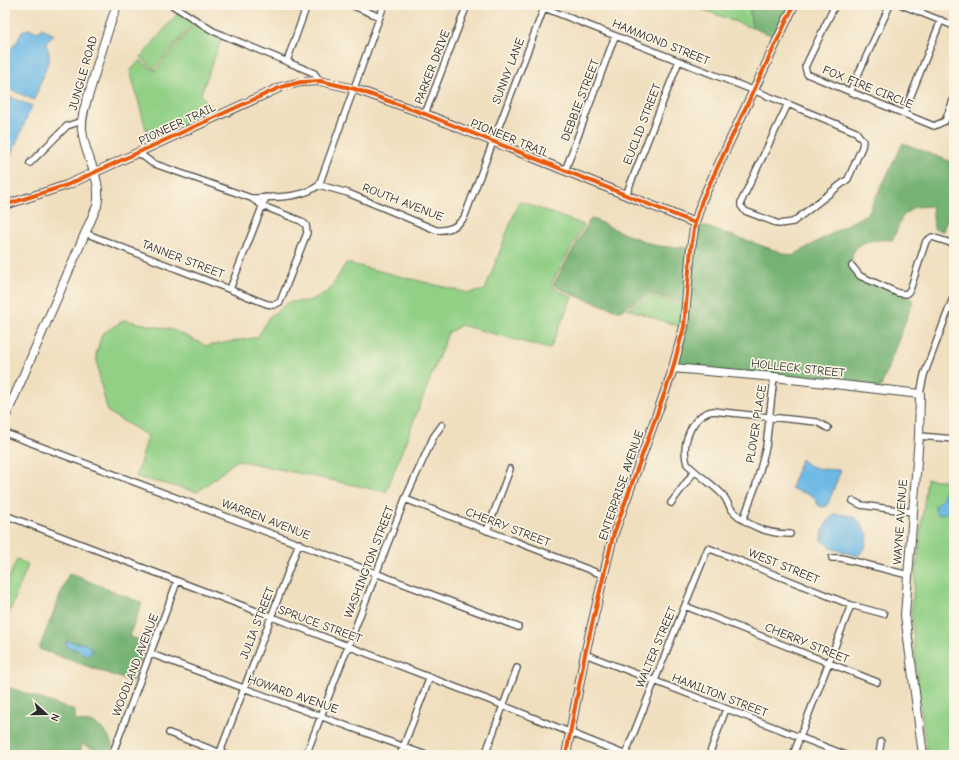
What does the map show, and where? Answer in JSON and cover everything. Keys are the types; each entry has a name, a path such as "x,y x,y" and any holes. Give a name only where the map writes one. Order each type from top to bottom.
{"street":[{"name":"JUNGLE ROAD","path":"95,172 86,149 82,121 102,47 117,5"},
{"path":"172,5 213,31 314,73 320,81"},
{"path":"287,61 307,5"},
{"path":"351,5 380,17"},
{"path":"251,198 312,191 319,185 355,89 384,5"},
{"name":"PARKER DRIVE","path":"425,114 467,5"},
{"name":"HAMMOND STREET","path":"537,5 788,104 856,132 863,140 862,147 848,179 793,222 783,225 745,211 741,202 788,104"},
{"path":"695,223 702,200 794,5"},
{"name":"FOX FIRE CIRCLE","path":"835,5 805,67 805,71 808,74 934,126 940,125 945,121 954,98"},
{"path":"850,92 890,5"},
{"path":"902,5 916,8 954,26"},
{"name":"SUNNY LANE","path":"493,142 544,8"},
{"path":"904,113 941,20"},
{"name":"DEBBIE STREET","path":"564,171 615,36"},
{"name":"EUCLID STREET","path":"626,196 679,61"},
{"name":"PIONEER TRAIL","path":"5,205 60,187 95,172 280,87 301,82 320,81 355,89 425,114 695,223"},
{"path":"30,163 67,126 82,121"},
{"name":"ROUTH AVENUE","path":"319,185 348,193 436,230 454,228 464,218 493,142"},
{"path":"139,153 152,164 251,198 263,206"},
{"path":"5,418 85,233 99,196 99,187 95,172"},
{"path":"230,289 266,197"},
{"name":"TANNER STREET","path":"85,233 274,306 280,302 306,233 306,225 301,221 263,206"},
{"name":"ENTERPRISE AVENUE","path":"566,755 585,654 613,536 673,368 684,327 695,223"},
{"path":"852,266 860,276 898,293 906,294 910,290 926,241 932,237 954,244"},
{"name":"WAYNE AVENUE","path":"923,755 905,615 919,436 920,394 924,375 954,295"},
{"name":"HOLLECK STREET","path":"673,368 774,377 920,394"},
{"name":"PLOVER PLACE","path":"743,520 756,485 766,448 771,416 774,377"},
{"path":"790,534 776,534 755,527 743,520 731,508 723,495 694,472 687,464 685,448 693,424 700,415 713,411 817,422 828,428"},
{"name":"WASHINGTON STREET","path":"306,755 405,499 434,436 442,425"},
{"name":"WARREN AVENUE","path":"5,433 518,627"},
{"path":"919,436 954,439"},
{"path":"487,531 510,469"},
{"path":"671,503 694,472"},
{"name":"CHERRY STREET","path":"405,499 603,575"},
{"path":"853,501 861,505 912,512"},
{"name":"SPRUCE STREET","path":"5,515 271,618 430,677 626,755"},
{"name":"JULIA STREET","path":"220,754 299,543"},
{"name":"WEST STREET","path":"708,548 851,605 884,614"},
{"name":"WALTER STREET","path":"626,755 653,681 708,548"},
{"path":"832,558 841,558 908,575"},
{"name":"WOODLAND AVENUE","path":"112,755 177,582"},
{"path":"793,755 851,605"},
{"name":"CHERRY STREET","path":"685,606 877,682"},
{"name":"HOWARD AVENUE","path":"151,654 321,717 327,717 426,755"},
{"name":"HAMILTON STREET","path":"585,654 846,755"},
{"path":"485,755 502,705 517,668"},
{"path":"400,755 430,677"},
{"path":"709,755 726,709"},
{"path":"169,733 220,754 226,755"},
{"path":"879,755 881,742"}],"green space":[{"path":"691,5 749,5 752,28"},
{"path":"749,5 791,5 777,37 752,28"},
{"path":"179,12 193,24 154,69 141,57"},
{"path":"195,24 222,37 201,94 212,109 210,116 149,140 130,71 140,60 153,70 156,70"},
{"path":"903,143 954,163 954,198 943,231 934,229 932,206 914,207 902,217 893,240 864,242 854,250 852,266 860,276 906,294 913,301 880,389 673,368 687,304 651,293 620,311 576,296 553,285 591,218 625,234 657,246 691,248 695,223 792,256 868,213"},
{"path":"519,201 584,225 551,284 552,287 572,297 550,349 461,325 448,333 386,492 237,460 198,492 136,477 148,436 108,412 100,381 96,354 102,334 124,320 173,330 207,346 258,337 269,317 289,302 309,301 329,291 346,263 469,293 485,290"},
{"path":"652,295 684,306 681,327 628,309"},
{"path":"927,479 954,481 954,755 927,755 918,689 911,611"},
{"path":"17,559 28,565 5,624 5,587"},
{"path":"69,573 142,603 129,636 146,643 132,682 39,649"},
{"path":"5,686 75,711 75,720 93,723 106,733 111,742 113,752 103,753 83,744 78,755 5,754"}],"water":[{"path":"42,28 54,35 46,43 50,57 34,100 5,87 5,55 17,42 23,30 30,29 39,32"},
{"path":"5,95 32,106 5,169"},
{"path":"801,459 808,465 820,469 841,470 827,506 819,506 812,495 791,489"},
{"path":"947,489 954,491 954,507 943,514 936,513 935,506 943,498 944,491"},
{"path":"834,514 852,516 858,520 868,535 865,548 858,556 833,549 822,541 825,526"},
{"path":"66,641 86,644 93,650 88,656 77,650 66,647"}],"cycle path":[{"path":"566,755 585,654 613,536 671,375 684,327 691,248 695,223 702,200 794,5"},
{"path":"5,205 67,185 281,87 301,82 320,81 355,89 425,114 695,223"}]}
